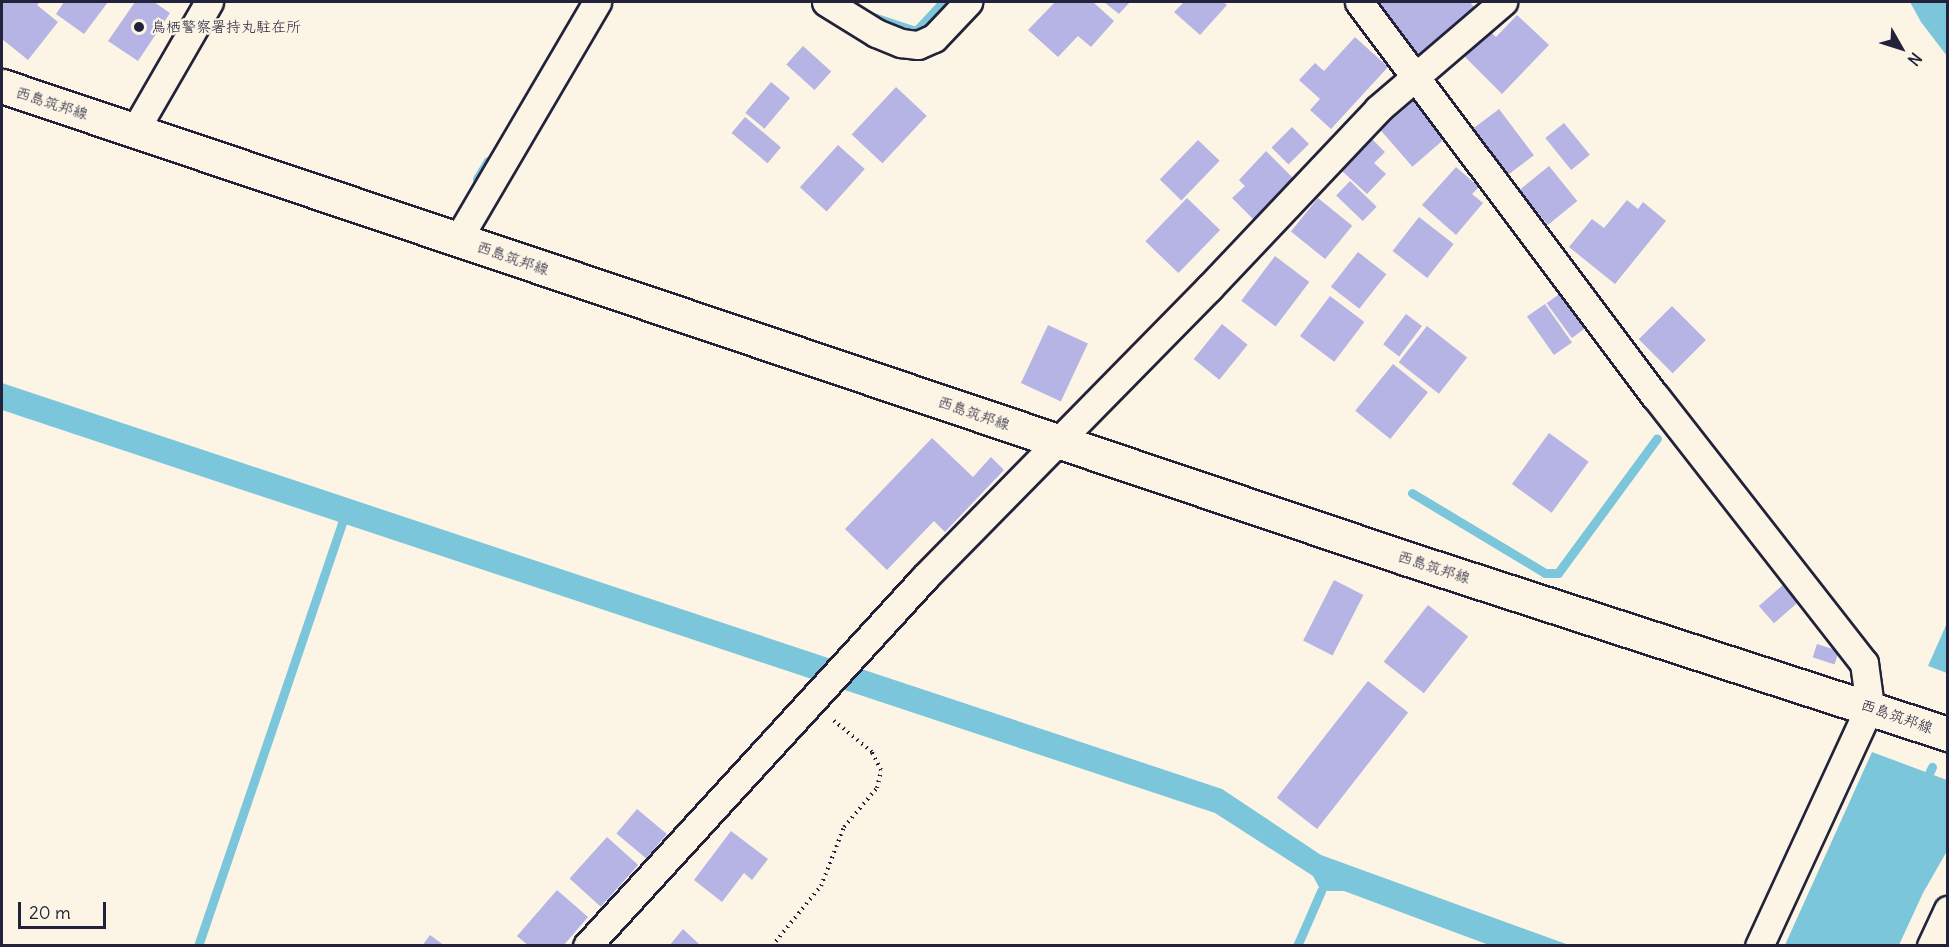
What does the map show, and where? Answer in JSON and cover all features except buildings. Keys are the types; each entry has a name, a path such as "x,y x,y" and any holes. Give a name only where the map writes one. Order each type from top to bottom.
{"main road":[{"name":"西島筑邦線","path":"2,86 1057,441 1644,636 1870,706 1947,734"}],"street":[{"path":"135,130 209,2"},
{"path":"458,239 597,2"},
{"path":"826,2 876,33 901,44 918,45 934,38 968,2"},
{"path":"1359,2 1418,76 1656,397 1864,663 1870,706 1759,945"},
{"path":"587,945 1057,441 1209,288 1378,109 1503,2"},
{"path":"1931,945 1947,910"}],"path":[{"path":"772,945 821,886 844,827 877,788 881,770 873,752 818,699"}],"water":[{"path":"1910,2 1947,2 1947,56 1921,22"},
{"path":"2,383 1222,789 1321,855 1569,945 1489,945 1344,891 1321,891 1313,876 1215,813 2,410"},
{"path":"1947,623 1947,673 1928,666"},
{"path":"1872,752 1947,780 1947,851 1923,893 1899,945 1785,945"}],"waterway":[{"path":"867,15 916,31 943,2"},
{"path":"477,179 488,161"},
{"path":"1412,493 1545,573 1558,573 1657,438"},
{"path":"198,946 342,523"},
{"path":"1924,784 1932,767"},
{"path":"1297,946 1321,891"}],"place":[{"name":"鳥栖警察署持丸駐在所","path":"139,27"}]}
